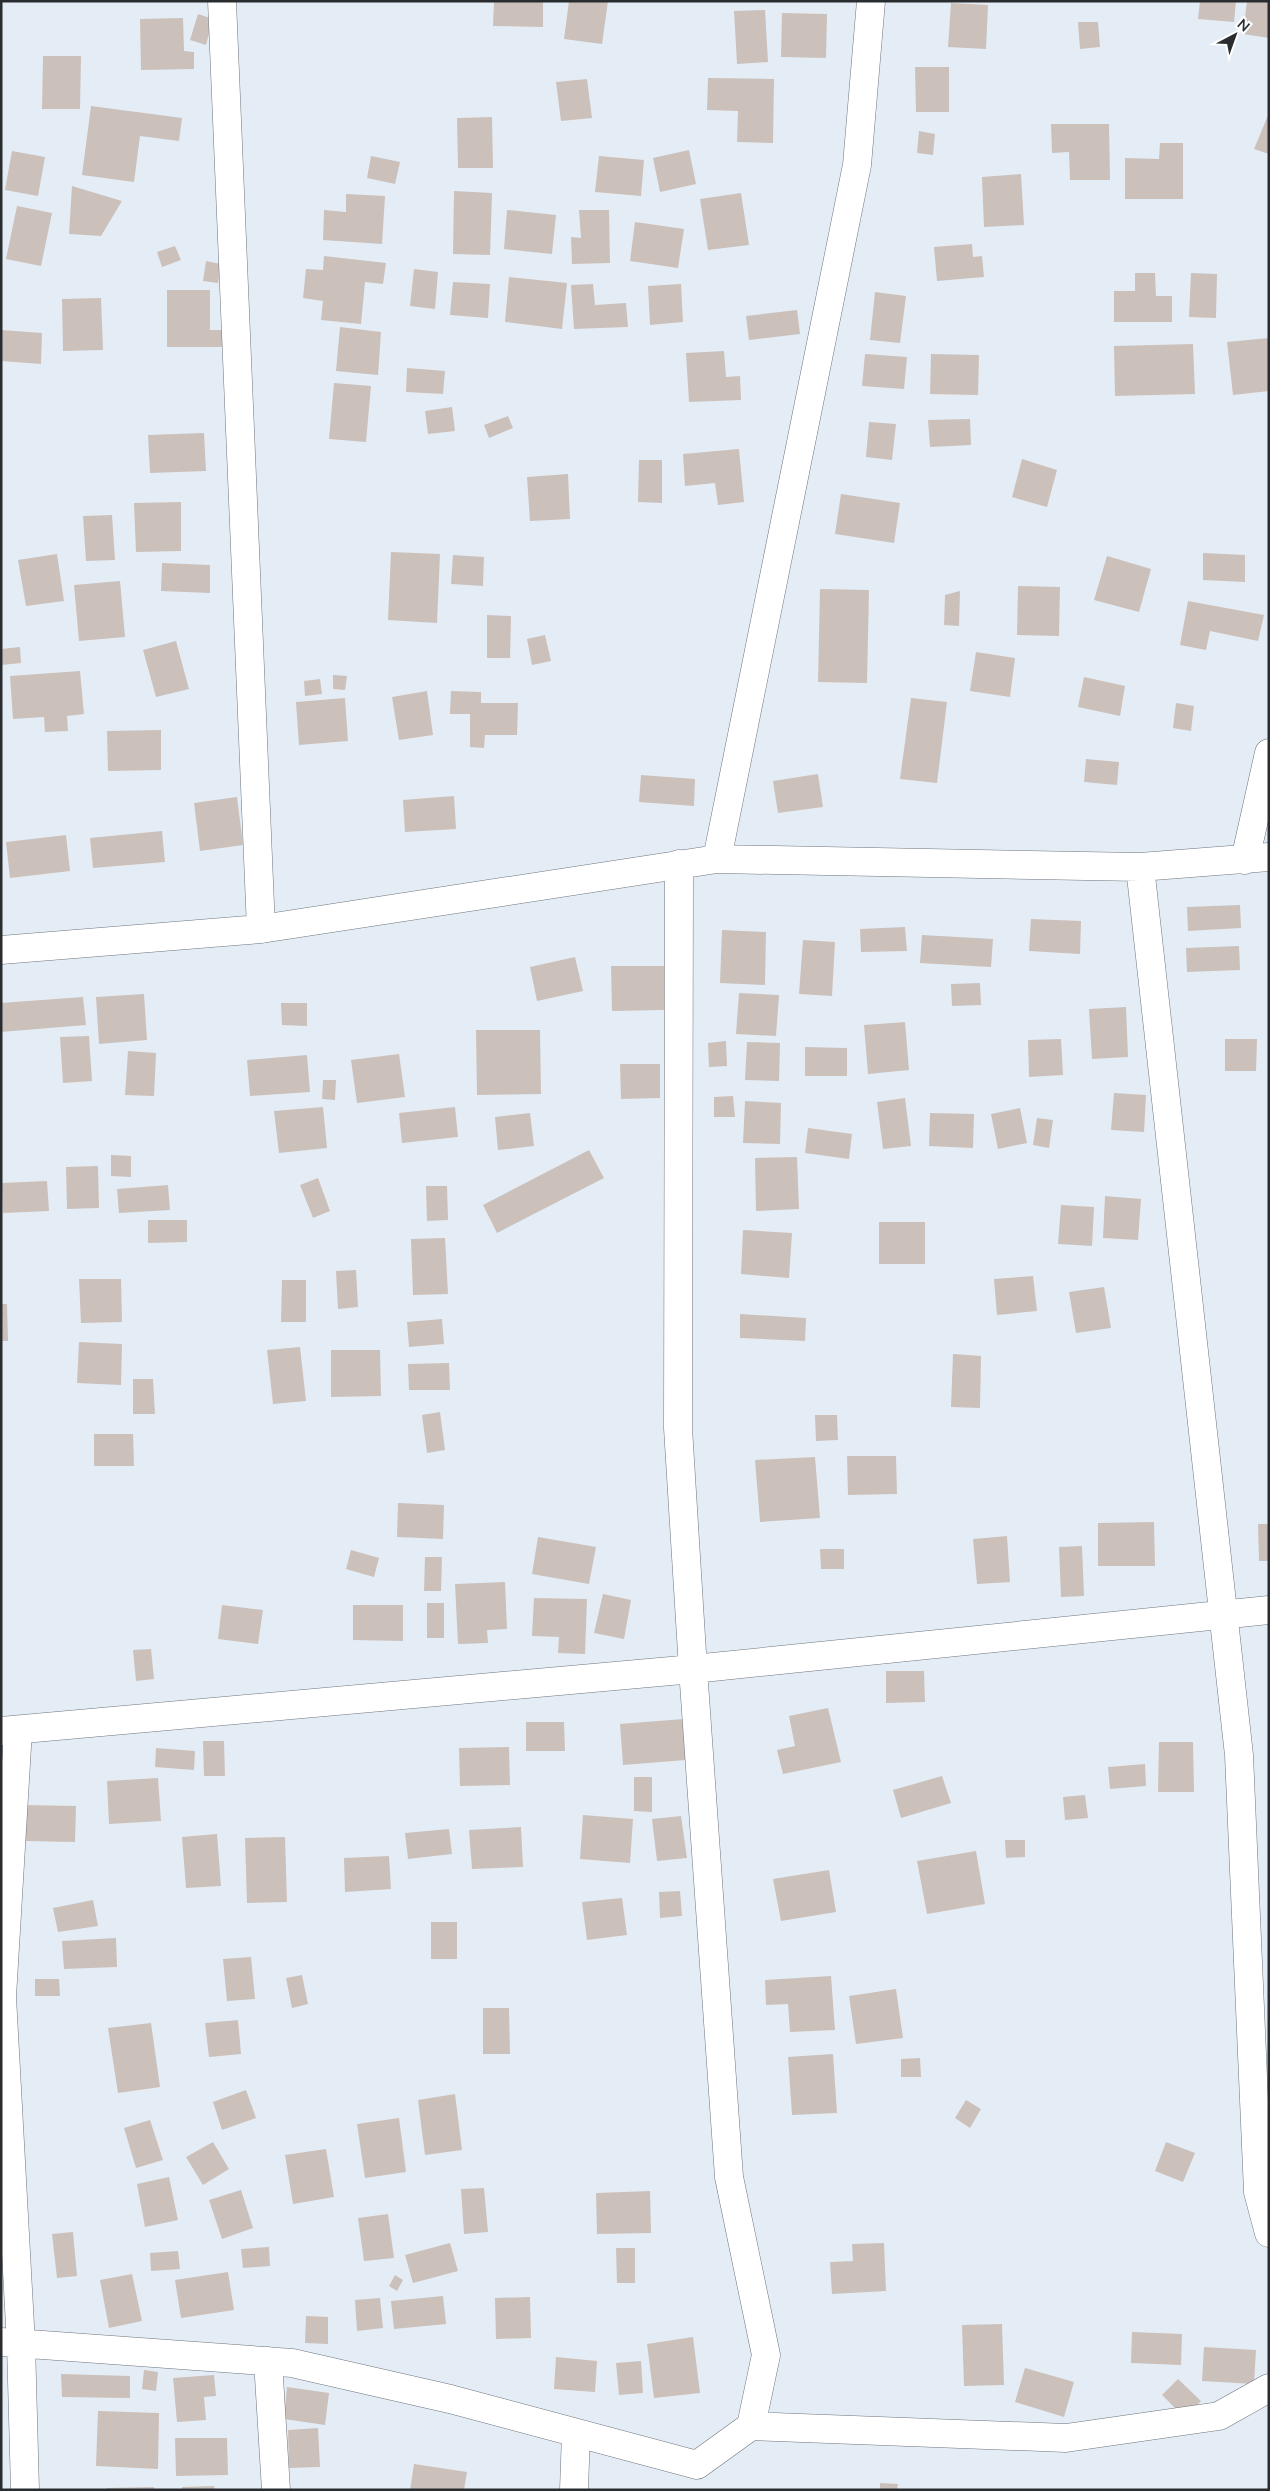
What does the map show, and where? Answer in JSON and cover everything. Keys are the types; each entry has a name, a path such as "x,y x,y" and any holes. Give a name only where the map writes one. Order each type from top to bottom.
{"street":[{"path":"222,1 261,929"},
{"path":"717,859 858,165 871,1"},
{"path":"1,950 261,929 717,859 1140,867 1257,859 1269,753"},
{"path":"679,864 678,1428 729,2177 766,2355 751,2426"},
{"path":"1140,867 1239,1754 1258,2192 1269,2233"},
{"path":"25,2490 11,2343 2,1997 9,1731 693,1669 1223,1613 1269,1610"},
{"path":"11,2343 292,2363 450,2399 696,2464 751,2426 1066,2438 1219,2416 1269,2388"},
{"path":"268,2361 276,2490"},
{"path":"574,2490 576,2433"}],"building":[{"path":"494,1 543,1 543,27 493,26"},
{"path":"569,1 608,1 602,44 564,39"},
{"path":"1200,1 1236,1 1234,22 1198,19"},
{"path":"1247,1 1269,1 1269,38 1243,34"},
{"path":"951,3 988,5 986,49 948,47"},
{"path":"765,10 768,62 737,64 734,11"},
{"path":"782,13 827,14 826,58 781,57"},
{"path":"198,14 213,19 206,45 190,40"},
{"path":"183,18 184,51 194,52 194,69 141,70 140,19"},
{"path":"1078,22 1098,22 1100,47 1080,49"},
{"path":"43,56 81,56 80,109 42,109"},
{"path":"915,67 949,67 949,112 916,112"},
{"path":"708,78 774,79 773,143 737,142 738,111 707,110"},
{"path":"587,79 592,118 561,121 556,82"},
{"path":"91,106 182,118 179,141 140,136 134,182 82,175"},
{"path":"1269,113 1269,154 1254,149"},
{"path":"492,117 493,168 458,168 457,118"},
{"path":"1051,124 1109,124 1110,180 1070,180 1069,152 1052,153"},
{"path":"919,131 935,134 933,155 917,153"},
{"path":"1160,143 1183,143 1183,199 1125,199 1125,158 1159,159"},
{"path":"689,150 696,184 660,192 653,158"},
{"path":"12,151 45,157 38,196 5,190"},
{"path":"371,156 400,162 395,184 367,178"},
{"path":"599,156 644,160 641,196 595,192"},
{"path":"1021,174 1024,225 984,227 982,177"},
{"path":"72,186 122,201 101,236 69,234"},
{"path":"454,191 492,193 490,255 453,254"},
{"path":"741,193 749,245 708,250 700,199"},
{"path":"346,194 385,196 382,244 323,240 324,210 346,212"},
{"path":"17,206 52,213 41,266 6,259"},
{"path":"507,210 556,215 552,254 504,249"},
{"path":"579,210 609,210 610,263 572,264 571,237 581,238"},
{"path":"635,222 684,229 678,268 630,261"},
{"path":"972,244 973,257 982,256 984,277 937,281 934,247"},
{"path":"175,246 181,260 162,267 157,252"},
{"path":"324,256 386,263 383,284 365,282 361,324 321,320 323,301 303,298 306,269 323,270"},
{"path":"206,261 221,264 218,283 203,281"},
{"path":"414,269 438,272 435,309 410,306"},
{"path":"1135,273 1155,273 1156,296 1172,296 1172,322 1114,322 1114,291 1135,291"},
{"path":"1191,273 1217,274 1216,318 1189,317"},
{"path":"509,277 567,283 562,329 505,322"},
{"path":"453,282 490,284 488,318 450,315"},
{"path":"593,284 595,305 626,303 628,327 574,329 571,285"},
{"path":"681,284 683,322 650,325 648,286"},
{"path":"167,290 210,290 210,330 225,330 225,347 167,347"},
{"path":"875,292 906,296 900,343 870,340"},
{"path":"101,298 103,350 63,351 62,299"},
{"path":"797,310 800,334 749,340 746,316"},
{"path":"340,327 381,332 378,375 336,371"},
{"path":"1,330 42,333 41,364 1,361"},
{"path":"1269,338 1269,391 1233,395 1227,342"},
{"path":"1193,344 1195,394 1115,396 1114,346"},
{"path":"724,351 726,377 740,376 741,400 689,402 686,353"},
{"path":"865,354 907,357 904,389 862,386"},
{"path":"931,354 979,355 978,395 930,394"},
{"path":"407,368 445,371 443,394 406,392"},
{"path":"334,383 371,386 366,442 329,439"},
{"path":"452,407 455,431 428,434 425,411"},
{"path":"508,416 513,428 489,438 484,425"},
{"path":"970,419 971,445 930,447 928,420"},
{"path":"869,422 896,424 892,460 866,457"},
{"path":"204,433 206,471 150,473 148,435"},
{"path":"739,449 744,502 718,505 715,483 685,486 683,454"},
{"path":"1022,459 1057,470 1047,507 1012,497"},
{"path":"639,460 662,460 662,503 638,502"},
{"path":"568,474 570,519 530,521 527,477"},
{"path":"841,494 900,503 894,543 835,534"},
{"path":"181,502 181,551 136,552 134,503"},
{"path":"112,515 115,560 86,561 83,516"},
{"path":"391,552 440,554 437,623 388,620"},
{"path":"1203,553 1245,555 1245,582 1203,580"},
{"path":"57,554 64,601 26,606 18,560"},
{"path":"453,555 484,557 483,586 451,584"},
{"path":"1107,556 1151,569 1139,612 1094,600"},
{"path":"162,563 210,565 210,593 161,591"},
{"path":"120,581 125,637 79,641 74,585"},
{"path":"1018,586 1060,587 1059,636 1017,635"},
{"path":"820,589 869,590 867,683 818,682"},
{"path":"960,591 959,626 944,625 945,595"},
{"path":"1188,601 1264,615 1258,641 1210,631 1206,650 1180,645"},
{"path":"487,615 511,616 510,658 487,658"},
{"path":"545,635 551,661 532,665 527,639"},
{"path":"176,641 189,689 156,697 143,650"},
{"path":"20,647 21,663 1,665 1,649"},
{"path":"976,652 1015,658 1010,697 970,691"},
{"path":"80,671 84,714 67,716 68,731 45,732 44,717 13,719 10,676"},
{"path":"333,675 347,676 345,690 333,689"},
{"path":"1084,677 1125,686 1120,716 1078,707"},
{"path":"320,679 322,694 305,696 304,681"},
{"path":"427,691 433,735 399,740 392,697"},
{"path":"451,691 481,692 481,703 518,703 517,735 485,735 484,748 470,747 470,714 450,714"},
{"path":"345,698 348,741 299,745 296,702"},
{"path":"911,698 947,702 937,783 900,779"},
{"path":"1176,703 1194,706 1191,731 1173,728"},
{"path":"161,730 161,770 108,771 107,731"},
{"path":"1086,759 1119,762 1117,785 1084,782"},
{"path":"818,774 823,807 778,813 773,781"},
{"path":"641,775 695,779 694,806 639,802"},
{"path":"454,796 456,829 405,832 403,800"},
{"path":"237,797 243,845 200,851 194,803"},
{"path":"162,831 165,862 93,868 90,838"},
{"path":"66,835 70,871 10,878 6,842"},
{"path":"1240,905 1241,928 1188,931 1187,907"},
{"path":"1031,919 1081,921 1080,954 1029,951"},
{"path":"905,927 907,951 861,952 860,929"},
{"path":"722,930 766,932 765,985 720,983"},
{"path":"922,935 993,939 991,967 920,963"},
{"path":"803,940 835,942 832,996 799,994"},
{"path":"1239,946 1240,970 1187,972 1186,948"},
{"path":"575,957 583,991 537,1001 530,967"},
{"path":"611,966 664,966 664,1010 612,1011"},
{"path":"980,983 981,1005 952,1006 951,984"},
{"path":"739,993 779,995 776,1036 736,1034"},
{"path":"144,994 147,1040 99,1044 96,997"},
{"path":"83,997 86,1025 1,1032 1,1003"},
{"path":"281,1003 307,1003 307,1026 282,1025"},
{"path":"1126,1007 1128,1057 1092,1059 1089,1009"},
{"path":"905,1022 909,1070 868,1074 864,1025"},
{"path":"476,1030 540,1030 541,1094 477,1095"},
{"path":"89,1036 92,1081 63,1083 60,1037"},
{"path":"1061,1039 1063,1075 1029,1077 1028,1040"},
{"path":"1225,1039 1257,1039 1256,1071 1225,1071"},
{"path":"726,1041 727,1066 709,1067 708,1043"},
{"path":"747,1042 780,1043 779,1081 745,1080"},
{"path":"805,1047 847,1048 847,1076 805,1076"},
{"path":"128,1051 156,1053 154,1096 125,1095"},
{"path":"399,1054 405,1097 357,1103 351,1060"},
{"path":"307,1055 310,1092 250,1096 247,1060"},
{"path":"620,1064 660,1064 660,1098 621,1099"},
{"path":"323,1080 336,1080 335,1100 322,1099"},
{"path":"1114,1093 1146,1095 1144,1132 1111,1130"},
{"path":"733,1096 735,1117 714,1117 714,1097"},
{"path":"905,1098 911,1146 883,1149 877,1102"},
{"path":"745,1101 781,1103 780,1144 743,1143"},
{"path":"323,1107 327,1148 279,1153 274,1111"},
{"path":"455,1107 458,1137 402,1143 399,1113"},
{"path":"1020,1108 1027,1143 998,1149 991,1114"},
{"path":"530,1113 534,1146 498,1150 495,1117"},
{"path":"930,1113 974,1114 973,1148 929,1146"},
{"path":"1037,1118 1053,1120 1049,1148 1033,1145"},
{"path":"808,1128 852,1134 849,1159 805,1153"},
{"path":"589,1150 604,1178 497,1233 483,1205"},
{"path":"111,1155 131,1156 131,1177 111,1176"},
{"path":"797,1157 799,1209 756,1211 755,1158"},
{"path":"98,1166 99,1208 67,1209 66,1167"},
{"path":"318,1178 330,1211 313,1218 300,1185"},
{"path":"47,1181 49,1211 3,1213 2,1183"},
{"path":"168,1185 170,1210 119,1213 117,1189"},
{"path":"426,1186 447,1186 448,1220 427,1221"},
{"path":"1105,1196 1141,1199 1138,1240 1103,1238"},
{"path":"1061,1205 1094,1207 1092,1246 1058,1244"},
{"path":"148,1220 187,1220 187,1242 148,1243"},
{"path":"879,1222 925,1222 925,1264 879,1264"},
{"path":"743,1230 792,1233 789,1278 741,1274"},
{"path":"445,1238 448,1294 413,1295 411,1239"},
{"path":"356,1270 358,1307 338,1309 336,1271"},
{"path":"1033,1276 1037,1311 997,1315 994,1279"},
{"path":"79,1279 121,1279 122,1322 81,1323"},
{"path":"282,1280 306,1280 306,1322 281,1322"},
{"path":"1104,1287 1111,1328 1076,1333 1069,1292"},
{"path":"1,1304 7,1304 8,1341 1,1341"},
{"path":"740,1314 806,1318 805,1341 740,1338"},
{"path":"442,1319 444,1344 409,1347 407,1322"},
{"path":"79,1342 122,1344 121,1385 77,1383"},
{"path":"300,1347 306,1401 273,1404 267,1350"},
{"path":"331,1350 380,1350 381,1396 331,1397"},
{"path":"953,1354 981,1356 980,1408 951,1407"},
{"path":"449,1363 450,1390 409,1390 408,1364"},
{"path":"133,1379 153,1379 155,1414 133,1414"},
{"path":"440,1412 445,1450 427,1453 422,1415"},
{"path":"815,1415 837,1415 838,1440 816,1441"},
{"path":"94,1434 133,1434 134,1466 94,1466"},
{"path":"847,1456 896,1456 897,1494 848,1495"},
{"path":"815,1457 820,1518 760,1522 755,1460"},
{"path":"398,1503 444,1505 443,1539 397,1537"},
{"path":"1154,1522 1155,1566 1098,1566 1098,1523"},
{"path":"1258,1524 1269,1524 1269,1561 1259,1561"},
{"path":"1007,1536 1010,1582 977,1584 973,1539"},
{"path":"538,1537 596,1547 589,1584 532,1574"},
{"path":"1082,1546 1084,1596 1061,1597 1059,1547"},
{"path":"820,1549 844,1549 844,1569 821,1569"},
{"path":"351,1550 379,1558 374,1577 346,1569"},
{"path":"425,1557 442,1557 441,1591 424,1591"},
{"path":"505,1582 507,1629 487,1630 488,1643 458,1644 455,1584"},
{"path":"603,1594 631,1600 624,1639 594,1633"},
{"path":"534,1598 587,1599 585,1654 558,1653 559,1637 532,1636"},
{"path":"427,1603 444,1603 444,1638 427,1638"},
{"path":"222,1605 263,1610 258,1644 218,1639"},
{"path":"353,1605 403,1605 403,1641 353,1640"},
{"path":"151,1649 154,1679 136,1681 133,1650"},
{"path":"886,1671 924,1671 925,1702 886,1703"},
{"path":"828,1708 841,1762 783,1774 777,1750 795,1746 789,1716"},
{"path":"683,1719 686,1760 623,1765 620,1724"},
{"path":"526,1722 564,1722 565,1751 526,1751"},
{"path":"203,1741 224,1741 225,1776 204,1776"},
{"path":"1159,1742 1193,1742 1194,1792 1158,1792"},
{"path":"509,1747 510,1785 460,1786 459,1748"},
{"path":"156,1748 195,1751 194,1770 155,1767"},
{"path":"1145,1764 1146,1786 1110,1789 1108,1767"},
{"path":"942,1776 951,1803 901,1818 893,1790"},
{"path":"634,1777 652,1777 652,1812 634,1811"},
{"path":"158,1778 161,1821 109,1824 107,1781"},
{"path":"1085,1795 1088,1818 1065,1820 1063,1797"},
{"path":"24,1805 76,1806 75,1842 24,1841"},
{"path":"583,1815 633,1819 630,1863 580,1859"},
{"path":"681,1816 687,1858 657,1861 652,1819"},
{"path":"521,1827 523,1867 472,1869 469,1830"},
{"path":"449,1829 452,1854 408,1859 405,1833"},
{"path":"217,1834 221,1886 186,1888 182,1837"},
{"path":"285,1837 287,1902 247,1903 245,1838"},
{"path":"1005,1840 1025,1840 1025,1857 1006,1858"},
{"path":"976,1851 985,1904 927,1914 917,1861"},
{"path":"389,1856 391,1889 345,1892 344,1858"},
{"path":"829,1870 836,1912 781,1921 773,1879"},
{"path":"680,1891 682,1916 660,1918 659,1892"},
{"path":"622,1898 627,1935 587,1940 582,1902"},
{"path":"93,1900 98,1926 58,1932 53,1908"},
{"path":"431,1922 457,1922 457,1959 431,1959"},
{"path":"116,1938 117,1967 64,1969 62,1941"},
{"path":"251,1957 255,1999 227,2001 223,1959"},
{"path":"302,1975 308,2004 292,2008 286,1978"},
{"path":"831,1976 835,2030 790,2032 788,2004 766,2005 765,1980"},
{"path":"35,1979 59,1979 60,1996 35,1996"},
{"path":"896,1989 903,2038 856,2044 849,1996"},
{"path":"483,2008 509,2008 510,2054 483,2054"},
{"path":"238,2020 241,2054 209,2057 205,2023"},
{"path":"151,2023 160,2087 118,2093 108,2028"},
{"path":"833,2054 837,2113 792,2115 788,2057"},
{"path":"920,2058 921,2077 901,2077 901,2059"},
{"path":"246,2090 256,2118 222,2130 213,2102"},
{"path":"455,2094 462,2150 425,2155 418,2100"},
{"path":"966,2100 981,2109 970,2128 955,2118"},
{"path":"399,2118 406,2172 365,2178 357,2124"},
{"path":"150,2120 163,2160 136,2168 124,2128"},
{"path":"213,2142 229,2169 203,2185 186,2157"},
{"path":"1166,2142 1195,2153 1183,2182 1155,2171"},
{"path":"326,2149 334,2197 293,2204 285,2155"},
{"path":"169,2177 178,2220 145,2227 137,2184"},
{"path":"484,2188 488,2232 464,2234 461,2189"},
{"path":"241,2190 253,2228 222,2239 209,2200"},
{"path":"650,2191 651,2233 597,2234 596,2193"},
{"path":"388,2214 394,2258 364,2261 358,2218"},
{"path":"73,2232 77,2276 57,2278 52,2234"},
{"path":"450,2243 458,2271 413,2283 405,2255"},
{"path":"884,2243 886,2291 832,2294 830,2262 853,2261 852,2244"},
{"path":"269,2247 270,2266 243,2268 241,2249"},
{"path":"616,2248 635,2248 635,2283 617,2283"},
{"path":"178,2251 180,2269 151,2271 150,2253"},
{"path":"228,2272 234,2310 181,2318 175,2280"},
{"path":"132,2274 142,2321 109,2328 100,2280"},
{"path":"395,2275 403,2280 397,2291 389,2286"},
{"path":"443,2296 446,2324 394,2329 391,2301"},
{"path":"530,2297 531,2338 496,2339 495,2298"},
{"path":"380,2298 383,2328 357,2331 355,2300"},
{"path":"306,2316 328,2317 328,2344 305,2343"},
{"path":"1002,2324 1004,2385 964,2386 962,2325"},
{"path":"1132,2332 1182,2334 1181,2365 1131,2363"},
{"path":"693,2337 700,2393 654,2398 647,2344"},
{"path":"1204,2347 1256,2350 1254,2384 1202,2381"},
{"path":"556,2357 597,2361 595,2392 554,2389"},
{"path":"641,2361 643,2393 619,2395 616,2363"},
{"path":"1025,2368 1074,2382 1064,2417 1015,2402"},
{"path":"144,2370 158,2372 156,2391 142,2389"},
{"path":"61,2374 130,2376 130,2398 62,2397"},
{"path":"214,2375 216,2396 204,2397 206,2420 177,2422 173,2378"},
{"path":"1178,2379 1201,2401 1185,2418 1162,2395"},
{"path":"287,2387 329,2393 325,2425 284,2419"},
{"path":"98,2411 159,2413 158,2469 96,2466"},
{"path":"318,2428 320,2467 289,2468 288,2430"},
{"path":"175,2438 227,2438 228,2475 176,2476"},
{"path":"414,2464 467,2472 464,2490 410,2490"},
{"path":"880,2483 898,2484 897,2490 880,2490"},
{"path":"214,2486 215,2490 182,2490 182,2487"},
{"path":"154,2487 154,2490 107,2490 107,2488"}]}
